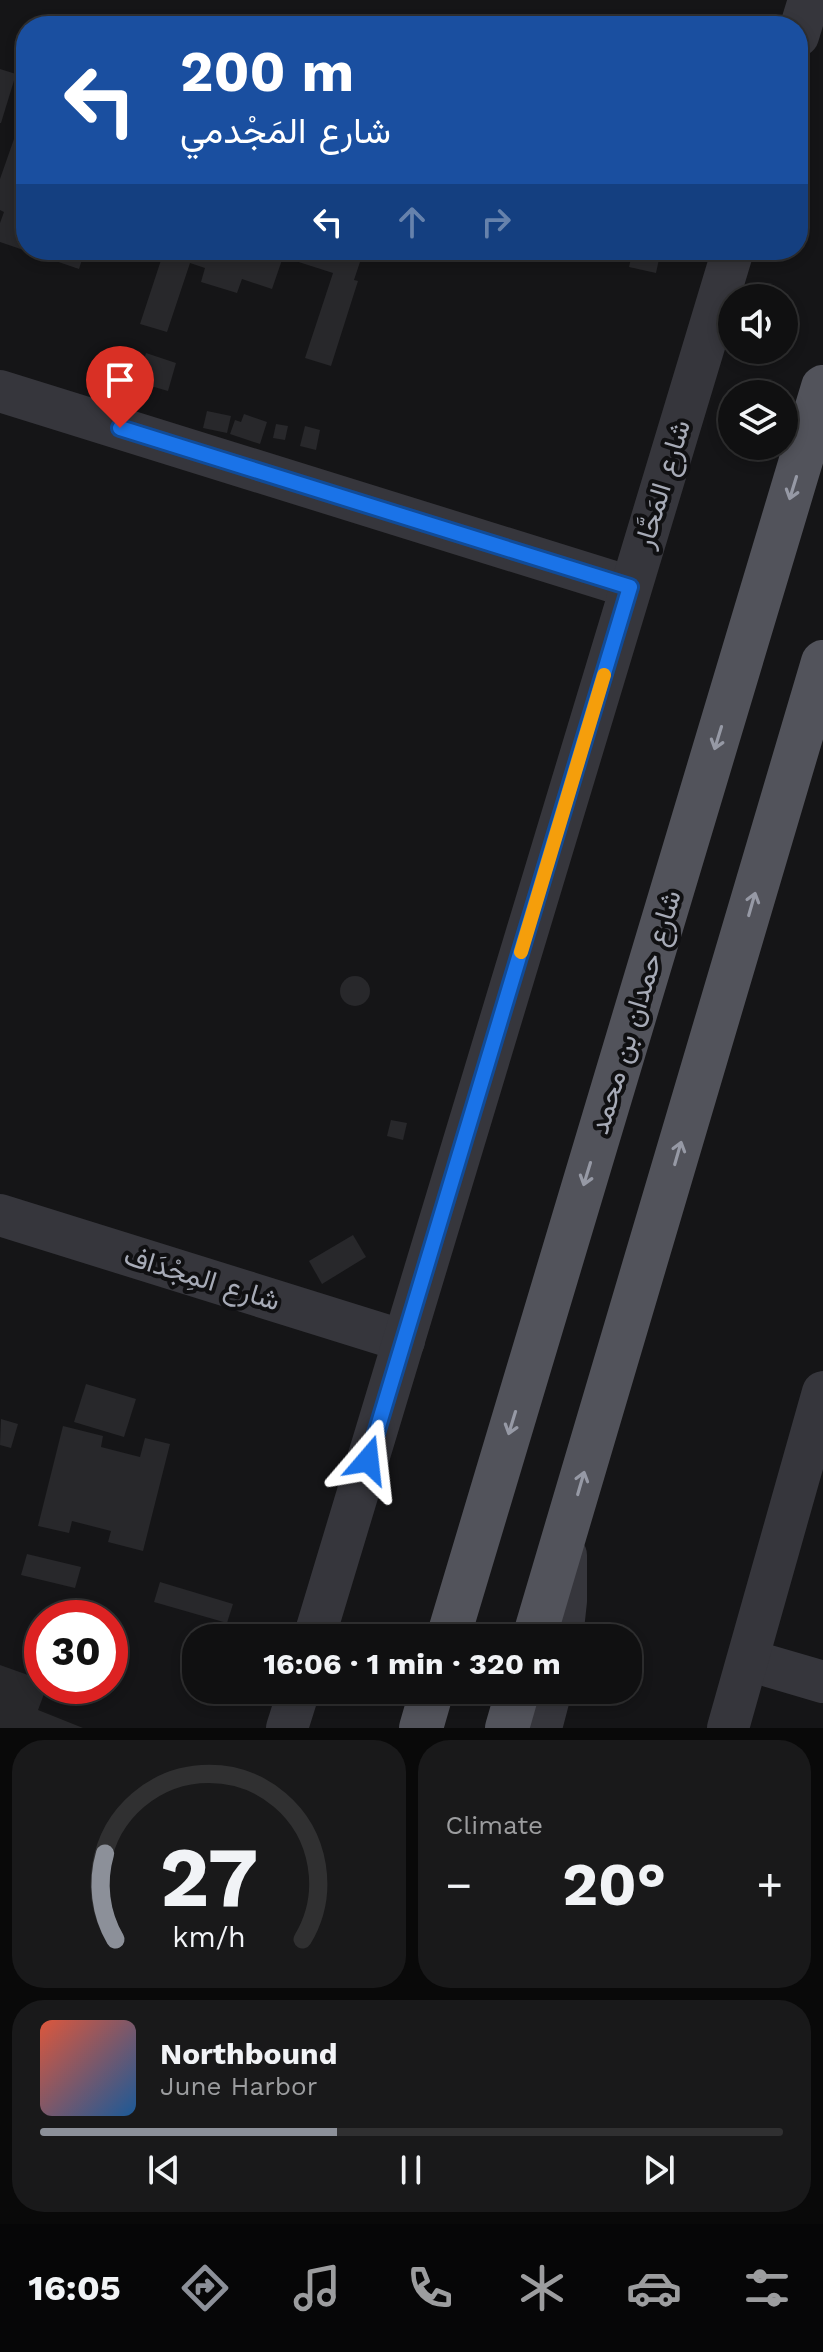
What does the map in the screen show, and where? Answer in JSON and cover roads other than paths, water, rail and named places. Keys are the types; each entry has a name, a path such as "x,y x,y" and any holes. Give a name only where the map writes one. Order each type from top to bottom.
{"main road":[{"name":"شارع حمدان بن محمد","path":"452,1624 823,387"},
{"path":"538,1624 823,662"},
{"path":"421,1728 428,1704"},
{"path":"507,1728 514,1704"}],"street":[{"name":"شارع المَحَّار","path":"318,1624 730,260"},
{"path":"0,391 630,587"},
{"name":"شارع المِجْدَاف","path":"0,1215 404,1341"},
{"path":"728,1728 823,1392"},
{"path":"564,1624 565,1537"},
{"path":"748,1660 823,1682"},
{"path":"287,1728 295,1704"},
{"path":"541,1728 547,1704"}]}
